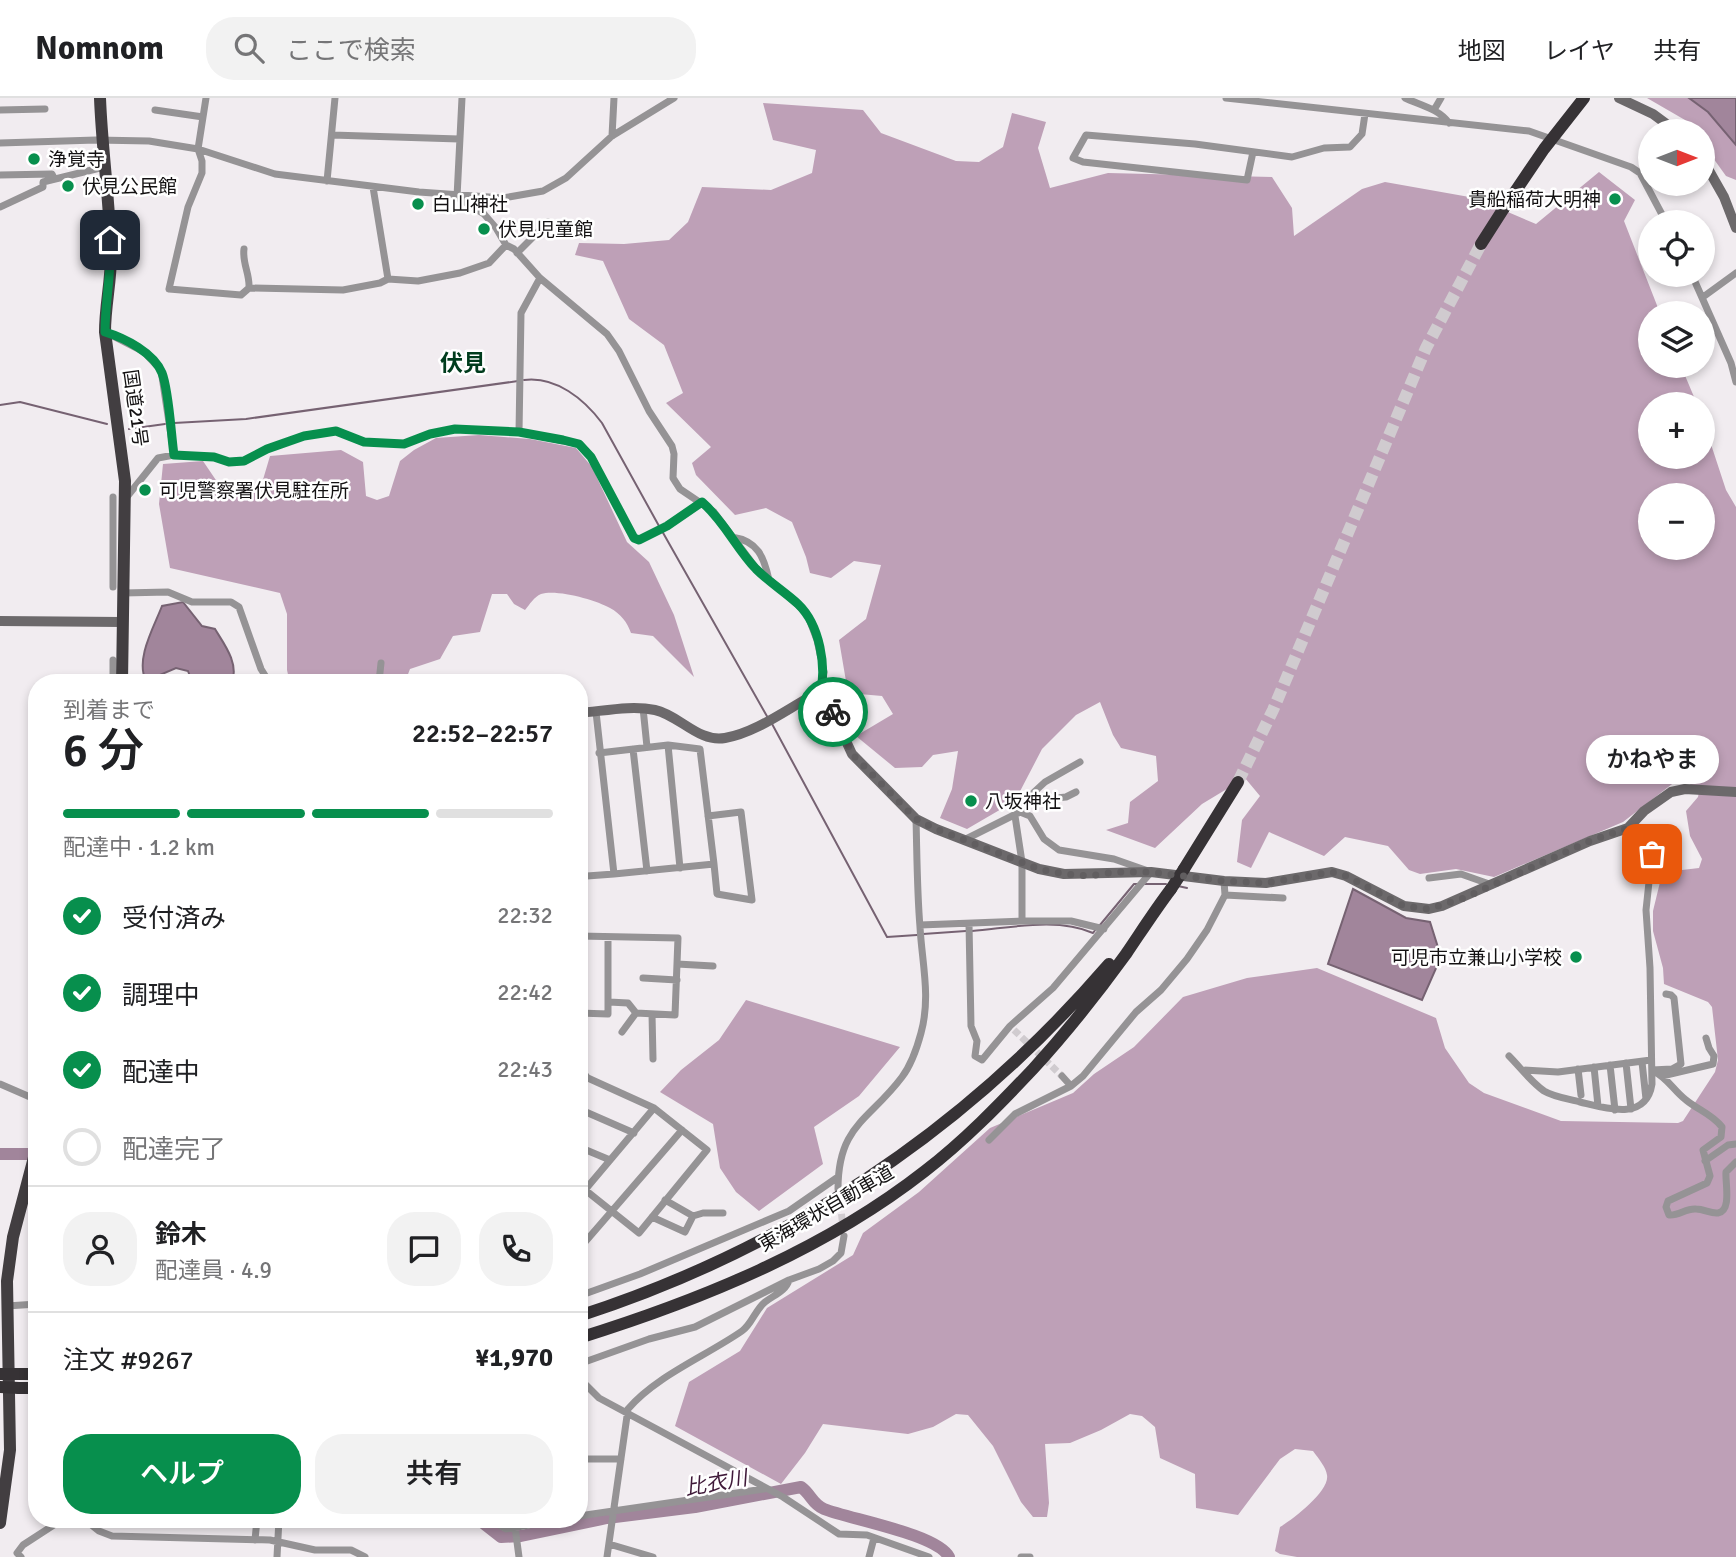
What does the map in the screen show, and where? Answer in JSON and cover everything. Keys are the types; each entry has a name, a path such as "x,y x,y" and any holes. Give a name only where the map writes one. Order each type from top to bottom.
{"highway":[{"name":"国道21号","path":"100,98 111,254 105,332 124,462 119,498 118,590 122,622 122,674"},
{"path":"1481,244 1544,149 1584,98"},
{"name":"東海環状自動車道","path":"588,1335 682,1304 766,1266 859,1216 925,1171 985,1119 1034,1067 1096,993 1184,869 1238,782"},
{"name":"東海環状自動車道","path":"588,1313 707,1268 796,1223 870,1178 971,1102 1022,1057 1088,988 1152,914"},
{"path":"0,1523 10,1451 7,1281 13,1237 28,1183"},
{"path":"0,1374 28,1374"},
{"path":"0,1387 28,1388"}],"main road":[{"path":"1619,98 1660,119"},
{"path":"1715,181 1736,228"},
{"path":"0,621 122,622"},
{"path":"588,712 643,708 660,711 703,734 723,739 744,732 808,698 820,695 830,706 852,754 916,819 1022,862 1064,874 1088,876 1116,872 1151,872 1266,883 1332,872 1357,881 1404,906 1429,909 1492,885 1590,841 1628,828 1664,796 1677,790 1736,792"}],"street":[{"path":"206,98 198,149 202,173 188,207 169,289 241,295 249,288 343,290 388,279 418,281 460,273 489,263 506,245"},
{"path":"327,181 335,98"},
{"path":"462,98 457,197 490,220 506,245 540,278 607,334 619,351 649,411 672,446 673,478 680,489 714,512 755,568 799,605 808,616 824,672 820,695"},
{"path":"612,136 614,98"},
{"path":"0,143 149,141 198,149 275,174 373,187 503,198 543,191 566,178 612,136 674,98"},
{"path":"1226,98 1529,131 1638,172"},
{"path":"1434,110 1440,98"},
{"path":"1408,99 1434,110 1449,123"},
{"path":"0,110 45,109"},
{"path":"155,110 203,117"},
{"path":"1253,152 1247,180 1083,162 1073,158 1086,135 1195,144 1292,157 1324,148 1350,147 1362,134 1365,114"},
{"path":"332,135 460,139"},
{"path":"0,207 43,187 43,182 104,167"},
{"path":"0,175 52,174 54,178"},
{"path":"373,187 388,279"},
{"path":"517,253 548,222"},
{"path":"244,249 243,257 250,273 249,288"},
{"path":"1703,297 1736,273"},
{"path":"519,432 521,313 540,278"},
{"path":"1698,287 1731,363 1736,382"},
{"path":"105,332 144,352 161,370 174,455"},
{"path":"119,498 158,457 174,455 214,457 229,462 244,461 267,449 304,436 336,431 364,442 404,444 430,434 455,429 519,432 579,444 591,457 634,538 639,540 667,526 702,502"},
{"path":"732,537 757,547 764,558 770,581"},
{"path":"118,590 168,592 192,602 231,602 239,607 264,674"},
{"path":"113,660 113,674"},
{"path":"380,674 381,663"},
{"path":"643,708 648,747"},
{"path":"596,712 614,874"},
{"path":"599,752 668,745 700,749 708,816 718,894 752,900 741,811 708,816"},
{"path":"668,745 680,868"},
{"path":"633,749 647,871"},
{"path":"964,840 1018,814 1032,794 1045,782 1080,762"},
{"path":"1029,801 1066,797 1076,792"},
{"path":"1018,814 1022,862 1022,921"},
{"path":"969,924 971,1026 977,1041 975,1056 982,1060 1053,988 1151,872 1114,859 1059,850 1044,839 1030,816 1018,814"},
{"path":"838,1189 841,1155 848,1138 902,1077 921,1035 927,997 920,925 916,819"},
{"path":"1509,1056 1544,1091 1559,1097 1615,1110 1631,1110 1646,1099 1651,1089 1652,1070 1646,910 1652,854 1628,828"},
{"path":"588,876 714,864"},
{"path":"1429,878 1461,874 1492,885"},
{"path":"989,1140 1015,1114 1071,1086 1083,1076 1136,1012 1161,990 1188,958 1225,895 1224,881"},
{"path":"1225,895 1283,898"},
{"path":"920,925 1072,921 1104,929"},
{"path":"588,936 678,938 676,1015 636,1013 628,1003 609,1002"},
{"path":"588,1013 608,1014 608,937"},
{"path":"677,964 713,966"},
{"path":"643,978 677,980"},
{"path":"1652,1070 1672,1069 1681,1064 1674,998 1667,995"},
{"path":"622,1032 636,1013"},
{"path":"652,1014 653,1059"},
{"path":"1662,1076 1713,1064 1714,1056 1706,1038"},
{"path":"1523,1070 1558,1072 1651,1060"},
{"path":"1642,1062 1646,1099"},
{"path":"1626,1063 1631,1110"},
{"path":"1609,1065 1615,1110"},
{"path":"1594,1067 1598,1106"},
{"path":"1578,1069 1581,1096"},
{"path":"1652,1070 1662,1076 1688,1102 1713,1116 1722,1127 1722,1135 1703,1150 1710,1176 1707,1183 1668,1202 1666,1207 1669,1215 1696,1209 1711,1213 1724,1210 1726,1172 1736,1162"},
{"path":"1062,1076 1071,1086"},
{"path":"588,1078 654,1108 707,1150 639,1233 588,1192"},
{"path":"0,1084 28,1096"},
{"path":"588,1181 610,1160 654,1108"},
{"path":"588,1113 634,1133"},
{"path":"588,1239 682,1130"},
{"path":"1705,1161 1728,1145 1736,1144"},
{"path":"588,1151 610,1160"},
{"path":"588,1293 640,1274 789,1211 838,1177"},
{"path":"666,1200 693,1216"},
{"path":"652,1217 685,1232 693,1216 723,1213"},
{"path":"588,1361 636,1343 695,1327 833,1261 841,1253 844,1236"},
{"path":"607,1557 626,1412 634,1401 659,1383 747,1327 761,1305 788,1286 789,1280"},
{"path":"7,1306 28,1305"},
{"path":"588,1387 598,1398 801,1508 830,1530 839,1534 867,1535 929,1557"},
{"path":"588,1459 621,1458"},
{"path":"588,1514 765,1489"},
{"path":"21,1557 17,1553 23,1545 49,1528"},
{"path":"96,1528 112,1536 278,1541 315,1550 351,1550 365,1557"},
{"path":"255,1540 256,1528"},
{"path":"277,1557 279,1528"},
{"path":"515,1528 519,1557"},
{"path":"869,1557 874,1538"},
{"path":"609,1544 653,1557"},
{"path":"1021,1557 1030,1557"}],"shaded area":[{"path":"1647,98 1689,98 1714,119 1683,119"},
{"path":"1689,98 1736,98 1736,145 1715,119"},
{"path":"763,103 863,110 881,133 956,161 979,162 1003,147 1012,113 1046,122 1038,148 1050,188 1108,173 1272,177 1292,208 1294,236 1362,189 1385,182 1475,198 1536,224 1599,172 1635,200 1624,221 1638,257 1638,287 1650,287 1655,301 1638,301 1638,378 1686,378 1692,392 1638,392 1638,469 1715,469 1715,457 1726,490 1736,507 1736,1557 1297,1557 1280,1554 1275,1551 1280,1527 1310,1504 1326,1482 1325,1469 1313,1451 1295,1449 1280,1459 1238,1515 1196,1508 1195,1474 1160,1458 1155,1427 1142,1416 1130,1414 1070,1443 1045,1444 1049,1503 1047,1517 1033,1517 1021,1502 993,1446 968,1415 956,1414 933,1427 908,1434 823,1424 781,1484 675,1426 689,1382 740,1351 767,1308 853,1255 863,1233 919,1192 990,1128 1073,1093 1094,1074 1134,1047 1183,997 1247,978 1317,968 1436,1018 1445,1048 1469,1083 1484,1093 1561,1121 1678,1123 1683,1121 1715,1072 1718,1060 1712,1007 1708,1002 1664,984 1663,968 1653,931 1653,911 1661,878 1682,870 1699,868 1702,859 1690,836 1686,811 1699,792 1686,781 1676,781 1623,822 1494,877 1456,869 1420,874 1409,870 1388,846 1345,837 1324,856 1269,832 1251,868 1237,862 1242,820 1260,796 1245,778 1202,804 1155,848 1106,830 1128,823 1130,802 1158,781 1156,756 1121,748 1100,702 1076,715 1042,749 1015,801 967,829 940,818 952,789 958,751 933,755 922,767 895,768 856,736 893,714 882,696 848,693 839,640 866,619 881,565 854,561 831,578 810,573 792,522 766,508 735,515 696,475 692,463 711,447 666,403 683,393 664,345 629,319 603,261 575,255 579,243 624,244 669,240 688,222 702,187 771,190 812,173 816,150 773,140"},
{"path":"1715,120 1736,145 1736,180 1726,176 1715,161"},
{"path":"479,435 530,439 576,448 592,467 627,542 649,562 674,615 694,677 653,636 631,633 623,619 610,608 576,596 557,593 541,594 525,610 514,604 507,594 492,594 480,632 453,636 440,659 410,669 408,674 288,674 287,614 280,593 170,568 159,504 163,464 203,461 224,492 262,483 270,456 341,450 363,462 366,496 377,500 389,496 400,461 436,438"},
{"path":"183,602 202,626 215,629 230,654 234,674 189,674 188,671 176,668 162,674 144,674 144,653 162,606"},
{"path":"1353,889 1406,918 1430,922 1441,957 1422,1000 1328,964"},
{"path":"746,1000 900,1047 859,1096 814,1127 823,1164 759,1211 736,1192 720,1168 713,1124 660,1092 681,1070 719,1040"}],"waterway":[{"path":"524,380 558,386 578,398 595,414 659,526"},
{"path":"174,423 246,419 518,381"},
{"path":"0,405 20,402 107,424"},
{"path":"129,429 165,424"},
{"path":"662,531 768,718"},
{"path":"771,722 887,937 917,935"},
{"path":"1100,925 1134,884 1138,884"},
{"path":"1143,884 1166,884"},
{"path":"1178,886 1187,888"},
{"path":"972,931 1049,925 1079,928 1093,933 1096,929"},
{"path":"923,934 966,931"},
{"name":"比衣川","path":"0,1154 28,1154"},
{"name":"比衣川","path":"588,1522 695,1507 801,1487 824,1509 911,1534 928,1541 949,1557"},
{"name":"比衣川","path":"490,1528 501,1537 559,1528"}],"tunnel":[{"path":"1238,782 1273,710 1426,348 1481,244"},
{"path":"1014,1030 1062,1076"},
{"path":"839,1193 843,1227"}],"way so far":[{"path":"833,712 852,754 916,819 1039,869 1064,874 1088,876 1116,872 1151,872 1266,883 1332,872 1346,876 1404,906 1429,909 1464,898 1590,841 1628,828 1652,854"}],"place":[{"name":"浄覚寺","path":"34,159"},
{"name":"伏見公民館","path":"68,186"},
{"name":"貴船稲荷大明神","path":"1615,199"},
{"name":"白山神社","path":"418,204"},
{"name":"伏見児童館","path":"484,229"},
{"name":"可児警察署伏見駐在所","path":"145,490"},
{"name":"八坂神社","path":"971,801"},
{"name":"かねやま","path":"1652,854"},
{"name":"可児市立兼山小学校","path":"1576,957"}],"district":[{"name":"伏見","path":"463,363"}],"route":[{"path":"110,240 105,332 144,352 161,370 174,455 214,457 229,462 244,461 267,449 304,436 336,431 364,442 404,444 430,434 455,429 519,432 579,444 591,457 634,538 645,538 702,502 714,512 755,568 799,605 808,616 824,672 820,695 826,699 833,712"}]}
